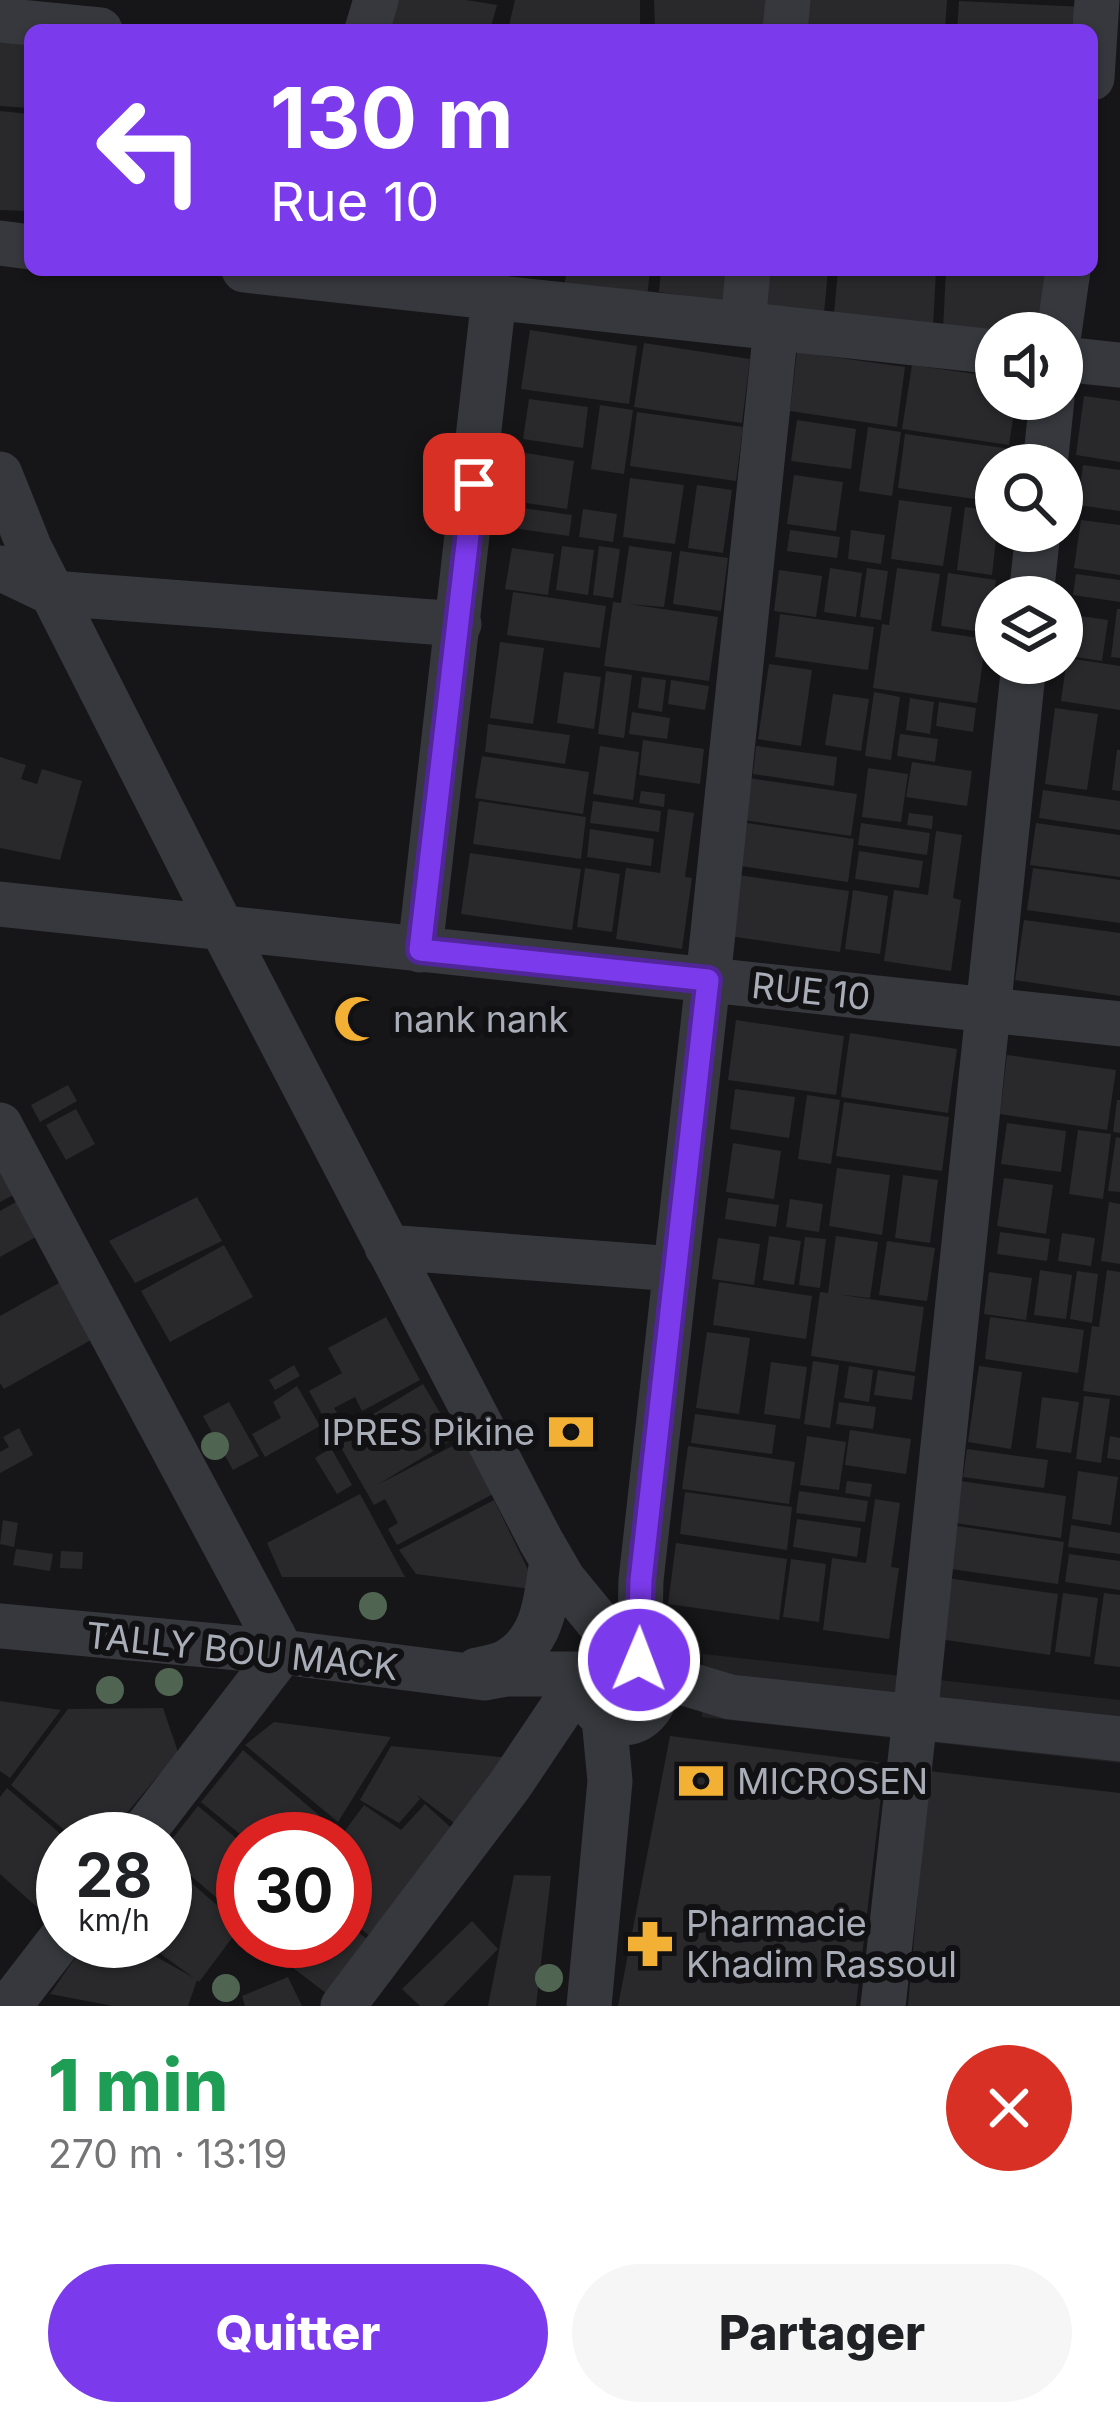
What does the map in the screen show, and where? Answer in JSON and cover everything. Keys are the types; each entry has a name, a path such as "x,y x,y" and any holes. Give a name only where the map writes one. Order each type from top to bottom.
{"street":[{"path":"0,20 40,24"},
{"path":"354,276 446,281 494,297 975,350"},
{"path":"589,2006 615,1690 641,1580 708,980 759,326 749,276"},
{"path":"1062,312 1067,276"},
{"path":"420,950 494,297"},
{"path":"1083,361 1120,365"},
{"path":"0,474 52,593 557,1569 615,1690"},
{"path":"0,568 52,593 459,624"},
{"path":"883,2006 1022,684"},
{"name":"RUE 10","path":"0,904 1120,1024"},
{"path":"0,1125 282,1652 159,1812"},
{"path":"387,1247 676,1269"},
{"path":"472,1677 506,1662 524,1647 543,1620 557,1569"},
{"name":"TALLY BOU MACK","path":"0,1626 1120,1739"},
{"path":"344,2006 510,1785 615,1690"},
{"path":"9,2006 38,1968"}],"shaded area":[{"path":"703,1654 1120,1700 1120,1763 702,1717"}],"building":[{"path":"379,0 466,0 497,5 492,24 373,24"},
{"path":"515,0 640,0 640,24 509,24"},
{"path":"654,0 774,0 772,24 655,24"},
{"path":"801,0 947,0 945,24 798,24"},
{"path":"959,1 1086,7 1085,24 957,24"},
{"path":"0,26 24,28 24,108 0,106"},
{"path":"0,111 24,113 24,211 0,210"},
{"path":"566,276 649,276 647,298 564,287"},
{"path":"660,276 732,276 729,302 659,292"},
{"path":"757,276 827,276 824,313 754,303"},
{"path":"837,276 936,276 933,327 834,314"},
{"path":"946,276 1050,276 1045,312 975,312 975,330 943,329"},
{"path":"530,330 637,346 629,404 521,389"},
{"path":"644,343 750,359 742,423 634,407"},
{"path":"797,352 905,367 897,427 790,411"},
{"path":"912,365 975,374 975,420 1013,420 1009,444 902,429"},
{"path":"1084,396 1120,401 1120,462 1083,456 1083,444 1077,444"},
{"path":"529,399 588,407 583,448 523,439"},
{"path":"600,405 633,410 624,474 591,469"},
{"path":"637,412 743,427 736,481 630,466"},
{"path":"797,420 856,429 851,469 791,461"},
{"path":"868,427 901,432 892,496 859,491"},
{"path":"905,434 976,444 975,499 898,488"},
{"path":"526,453 574,461 567,509 519,502"},
{"path":"1083,465 1120,470 1120,511 1083,506"},
{"path":"794,475 843,482 836,531 787,524"},
{"path":"630,478 684,485 675,544 623,537"},
{"path":"697,485 732,490 723,553 688,548"},
{"path":"899,500 952,507 943,566 891,559"},
{"path":"965,507 975,508 975,552 995,552 992,575 957,570"},
{"path":"522,508 572,515 569,536 519,529"},
{"path":"583,509 617,514 613,542 579,537"},
{"path":"1083,520 1120,525 1120,575 1074,568 1076,552 1083,552"},
{"path":"790,530 840,537 837,558 787,551"},
{"path":"851,530 885,535 881,564 848,559"},
{"path":"562,546 594,550 588,595 556,590"},
{"path":"599,546 620,549 613,598 593,595"},
{"path":"629,546 672,552 664,607 628,604 718,617 709,681 604,666 613,602 621,603"},
{"path":"512,548 554,554 548,595 505,589"},
{"path":"680,551 728,558 721,611 673,604"},
{"path":"830,568 862,573 856,617 824,612"},
{"path":"867,568 888,571 881,620 860,617"},
{"path":"897,568 940,574 931,631 975,637 977,703 873,688 882,624 889,625"},
{"path":"779,570 822,576 816,617 774,611"},
{"path":"948,573 975,577 975,631 941,626"},
{"path":"1076,574 1120,580 1120,602 1083,596 1083,576"},
{"path":"513,592 606,606 600,648 507,635"},
{"path":"1120,609 1120,658 1111,657"},
{"path":"780,614 874,627 868,670 775,657"},
{"path":"1083,616 1108,620 1102,661 1083,658"},
{"path":"500,642 544,648 533,724 490,718"},
{"path":"1083,660 1120,666 1120,710 1061,701 1063,684 1083,684"},
{"path":"769,664 812,670 801,746 758,739"},
{"path":"606,671 632,675 624,738 598,734"},
{"path":"564,672 601,677 594,729 557,723"},
{"path":"642,677 666,680 662,712 638,708"},
{"path":"671,680 709,686 705,710 668,704"},
{"path":"874,692 900,697 891,760 865,756"},
{"path":"833,694 869,699 861,751 825,745"},
{"path":"910,698 934,702 930,734 906,730"},
{"path":"939,702 976,708 973,732 936,726"},
{"path":"1055,708 1098,714 1087,790 1045,784"},
{"path":"632,712 670,718 667,739 629,734"},
{"path":"488,724 570,735 565,764 485,752"},
{"path":"900,734 938,739 935,762 897,756"},
{"path":"643,740 704,749 700,784 639,775"},
{"path":"600,746 639,752 633,800 593,794"},
{"path":"756,746 837,757 834,786 753,774"},
{"path":"1120,750 1120,791 1112,790"},
{"path":"482,756 589,772 583,814 475,798"},
{"path":"0,757 26,765 21,779 37,784 42,769 82,781 60,860 0,848"},
{"path":"912,762 972,771 967,806 906,797"},
{"path":"868,768 908,774 901,822 862,817"},
{"path":"749,778 857,794 851,836 744,820"},
{"path":"1043,790 1120,801 1120,830 1039,818"},
{"path":"641,791 665,794 664,807 639,803"},
{"path":"479,801 586,817 581,859 473,844"},
{"path":"593,801 661,811 659,832 590,823"},
{"path":"668,809 694,813 685,877 692,878 682,949 616,939 626,868 660,873"},
{"path":"909,813 933,816 932,829 907,825"},
{"path":"747,823 854,839 848,882 741,866"},
{"path":"861,823 930,833 927,855 858,845"},
{"path":"1036,823 1120,835 1120,877 1030,865"},
{"path":"590,829 654,839 651,866 587,857"},
{"path":"936,831 962,835 953,898 961,900 951,971 884,961 894,890 928,895"},
{"path":"859,851 923,861 919,888 855,879"},
{"path":"470,853 581,869 572,930 461,914"},
{"path":"585,868 620,874 612,932 577,927"},
{"path":"1033,868 1120,880 1120,923 1027,910"},
{"path":"738,875 849,891 840,952 729,936"},
{"path":"853,890 888,896 880,954 845,949"},
{"path":"1024,920 1120,933 1120,996 1015,980"},
{"path":"736,1020 844,1036 836,1095 728,1080"},
{"path":"850,1033 957,1049 948,1113 841,1097"},
{"path":"1007,1055 1116,1070 1107,1130 1000,1114"},
{"path":"68,1085 77,1101 40,1122 31,1105"},
{"path":"735,1089 795,1097 789,1138 730,1129"},
{"path":"807,1095 840,1100 831,1164 798,1159"},
{"path":"1120,1100 1120,1133 1113,1132"},
{"path":"844,1102 949,1117 942,1171 836,1156"},
{"path":"76,1109 95,1144 66,1160 46,1125"},
{"path":"1007,1123 1066,1131 1061,1172 1001,1164"},
{"path":"1078,1130 1111,1134 1103,1199 1069,1194"},
{"path":"1116,1137 1120,1138 1120,1192 1108,1191"},
{"path":"733,1143 781,1151 774,1199 726,1192"},
{"path":"0,1163 17,1193 0,1202"},
{"path":"837,1168 890,1175 882,1235 829,1226"},
{"path":"903,1175 938,1180 930,1243 895,1238"},
{"path":"1004,1178 1053,1185 1046,1234 997,1226"},
{"path":"197,1197 222,1241 135,1283 109,1241"},
{"path":"728,1198 779,1205 776,1227 725,1219"},
{"path":"21,1199 41,1234 0,1257 0,1211"},
{"path":"790,1199 823,1204 819,1232 786,1227"},
{"path":"1109,1202 1120,1204 1120,1264 1101,1261"},
{"path":"1000,1232 1050,1239 1047,1261 997,1254"},
{"path":"1062,1233 1095,1238 1091,1266 1058,1261"},
{"path":"769,1236 801,1241 794,1285 763,1280"},
{"path":"836,1236 878,1242 870,1298 835,1294 924,1307 915,1372 811,1356 820,1292 828,1293"},
{"path":"805,1237 826,1239 820,1288 799,1285"},
{"path":"718,1238 760,1244 754,1285 712,1279"},
{"path":"887,1241 935,1248 927,1301 879,1295"},
{"path":"224,1245 253,1297 170,1342 141,1291"},
{"path":"1040,1270 1072,1275 1066,1319 1034,1315"},
{"path":"1107,1270 1120,1272 1120,1396 1083,1391 1092,1326 1099,1327"},
{"path":"1077,1271 1098,1274 1092,1323 1070,1319"},
{"path":"989,1272 1032,1278 1026,1320 984,1314"},
{"path":"66,1279 98,1336 4,1389 0,1383 0,1316"},
{"path":"719,1282 812,1296 806,1339 713,1325"},
{"path":"386,1317 420,1380 362,1411 355,1397 334,1408 341,1420 329,1427 309,1391 342,1373 328,1348"},
{"path":"990,1317 1084,1330 1078,1373 985,1359"},
{"path":"707,1332 750,1338 739,1414 696,1408"},
{"path":"813,1361 839,1365 830,1428 804,1424"},
{"path":"771,1362 807,1367 800,1419 764,1414"},
{"path":"294,1365 300,1376 275,1390 269,1380"},
{"path":"849,1366 873,1370 869,1402 844,1398"},
{"path":"979,1366 1022,1372 1011,1449 968,1442"},
{"path":"878,1370 915,1376 912,1400 874,1395"},
{"path":"423,1384 455,1438 377,1485 466,1439 495,1493 397,1545 388,1529 398,1523 385,1499 374,1505 335,1437"},
{"path":"297,1386 320,1426 265,1457 252,1434 281,1418 273,1402"},
{"path":"1084,1396 1110,1399 1101,1463 1076,1459"},
{"path":"1042,1397 1079,1402 1071,1453 1036,1448"},
{"path":"229,1402 259,1456 233,1470 203,1416"},
{"path":"839,1402 876,1407 873,1429 836,1424"},
{"path":"695,1414 776,1425 772,1454 691,1443"},
{"path":"19,1428 33,1455 0,1473 0,1452 9,1447 3,1437"},
{"path":"850,1430 911,1439 906,1474 845,1465"},
{"path":"807,1436 846,1442 839,1490 800,1485"},
{"path":"1110,1436 1120,1438 1120,1460 1107,1458"},
{"path":"688,1446 795,1462 789,1504 682,1489"},
{"path":"331,1448 352,1485 337,1494 315,1458"},
{"path":"967,1449 1048,1460 1044,1488 963,1477"},
{"path":"1078,1471 1118,1477 1111,1525 1072,1519"},
{"path":"847,1481 872,1484 870,1497 845,1493"},
{"path":"960,1481 1066,1496 1061,1538 954,1523"},
{"path":"799,1491 868,1501 865,1522 796,1513"},
{"path":"685,1492 792,1507 787,1550 680,1534"},
{"path":"360,1494 405,1577 282,1577 267,1543"},
{"path":"875,1499 900,1503 891,1567 899,1568 889,1639 823,1630 832,1558 866,1563"},
{"path":"494,1500 538,1590 416,1574 399,1550"},
{"path":"797,1519 861,1528 857,1557 793,1547"},
{"path":"3,1520 18,1523 14,1547 0,1544"},
{"path":"1071,1525 1120,1533 1120,1554 1068,1547"},
{"path":"957,1526 1064,1542 1058,1584 951,1569"},
{"path":"676,1543 787,1559 779,1620 668,1604"},
{"path":"16,1549 53,1554 50,1571 13,1565"},
{"path":"61,1551 83,1552 82,1569 60,1568"},
{"path":"1069,1554 1120,1561 1120,1590 1065,1582"},
{"path":"791,1559 826,1564 819,1622 783,1617"},
{"path":"947,1578 1058,1594 1050,1655 939,1639"},
{"path":"1063,1593 1098,1598 1090,1657 1055,1652"},
{"path":"1104,1593 1120,1595 1120,1667 1094,1664"},
{"path":"0,1701 61,1710 10,1778 0,1771"},
{"path":"163,1708 178,1752 128,1812 43,1812 11,1785 68,1709"},
{"path":"274,1722 391,1737 344,1812 326,1812 245,1745"},
{"path":"670,1736 885,1763 856,2006 618,2006"},
{"path":"391,1746 510,1758 465,1831 417,1795 420,1799 399,1823 360,1800"},
{"path":"243,1750 315,1812 216,1814 201,1802"},
{"path":"929,1771 1120,1793 1120,2006 908,2006"},
{"path":"7,1788 36,1813 36,1906 0,1874 0,1797"},
{"path":"425,1804 459,1835 374,1939 372,1812 359,1812 364,1805 401,1830"},
{"path":"198,1806 216,1821 216,1897 192,1877 192,1814"},
{"path":"514,1875 551,1876 536,2006 488,2006"},
{"path":"192,1883 216,1904 216,1959 197,1980 188,2006 113,2006 50,1994 68,1968 176,1968 194,1978 180,1968 192,1968"},
{"path":"472,1921 498,1949 443,2006 420,2006 402,1989"},
{"path":"293,1968 355,1968 331,1997"},
{"path":"288,1977 302,2006 245,2006 242,1996"}],"place":[{"name":"nank nank","path":"357,1019"},
{"name":"IPRES Pikine","path":"571,1432"},
{"name":"MICROSEN","path":"701,1781"},
{"name":"Pharmacie Khadim Rassoul","path":"650,1944"}],"route":[{"path":"474,484 420,950 708,980 641,1580 639,1660"}]}
